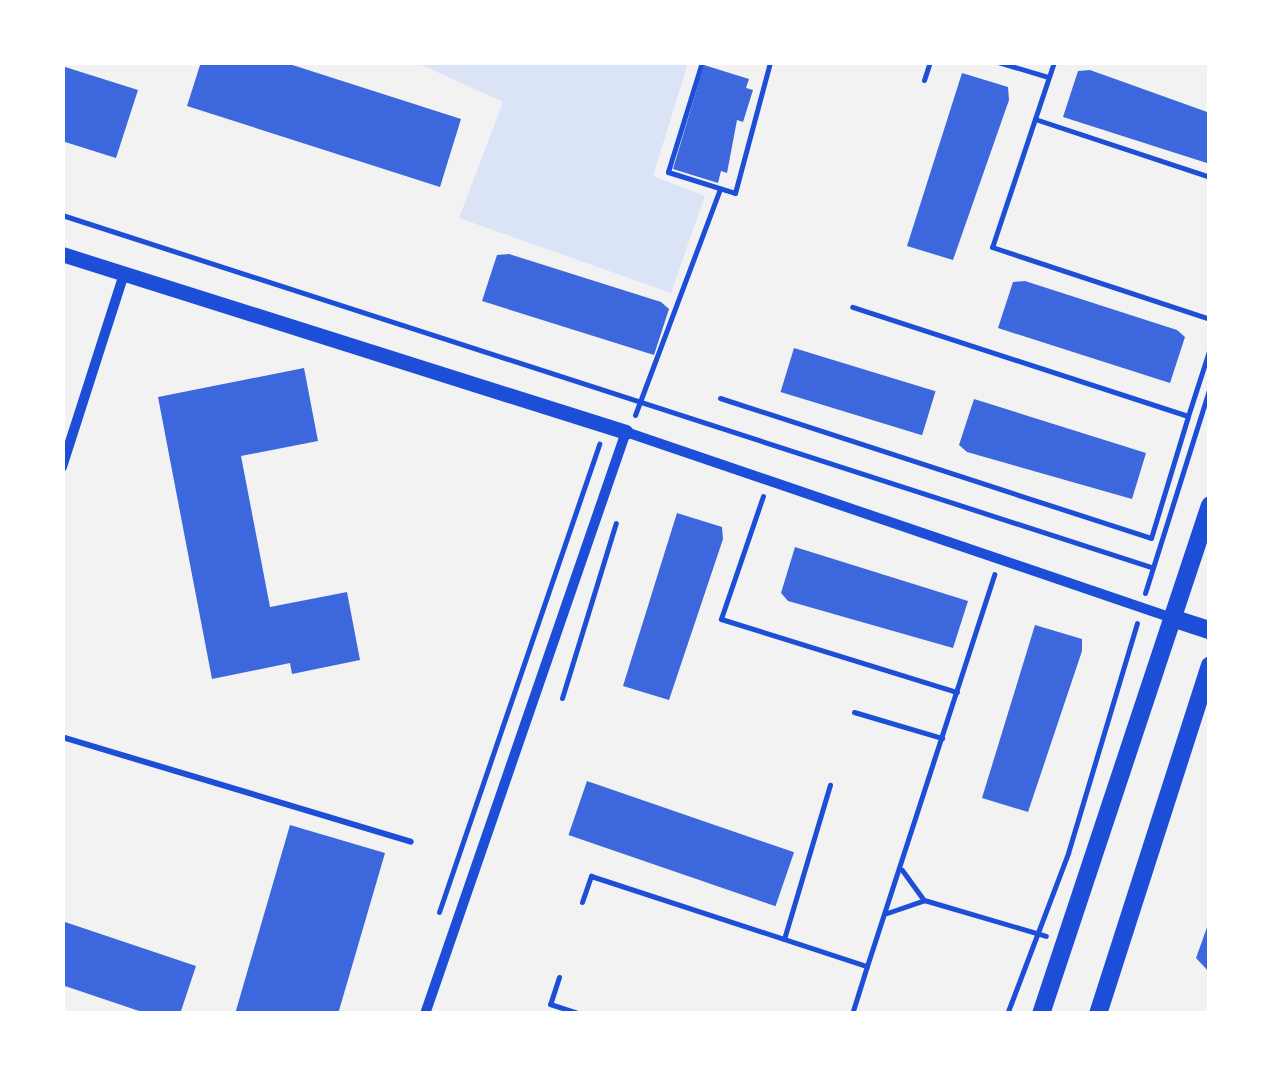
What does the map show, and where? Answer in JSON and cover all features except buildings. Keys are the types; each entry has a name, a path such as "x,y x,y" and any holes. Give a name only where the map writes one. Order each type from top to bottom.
{"main road":[{"path":"1042,1014 1210,505"},
{"path":"1172,618 1210,630"},
{"path":"1098,1014 1209,669"}],"street":[{"path":"62,254 626,432 1172,618"},
{"path":"62,467 124,274"},
{"path":"425,1014 626,432"}],"lane":[{"path":"62,738 410,842"}],"path":[{"path":"702,62 668,172 735,194 773,63"},
{"path":"924,80 930,62"},
{"path":"998,62 1049,78"},
{"path":"1054,62 992,247 1210,319"},
{"path":"1035,119 1210,177"},
{"path":"626,432 642,402 720,189"},
{"path":"62,215 1151,567"},
{"path":"852,307 1188,416"},
{"path":"720,398 1151,538 1210,348"},
{"path":"1007,1014 1033,932 1068,853 1151,567 1210,387"},
{"path":"435,924 616,394"},
{"path":"768,480 720,618 957,692"},
{"path":"745,489 763,494"},
{"path":"562,698 619,512"},
{"path":"852,1014 999,559"},
{"path":"854,712 942,738"},
{"path":"784,939 830,785"},
{"path":"901,870 924,900 1065,942"},
{"path":"582,902 591,876 868,966"},
{"path":"887,914 924,900"},
{"path":"559,977 550,1004 580,1014"}],"shaded area":[{"path":"417,63 688,63 653,176 705,196 671,293 459,218 503,102"}]}
